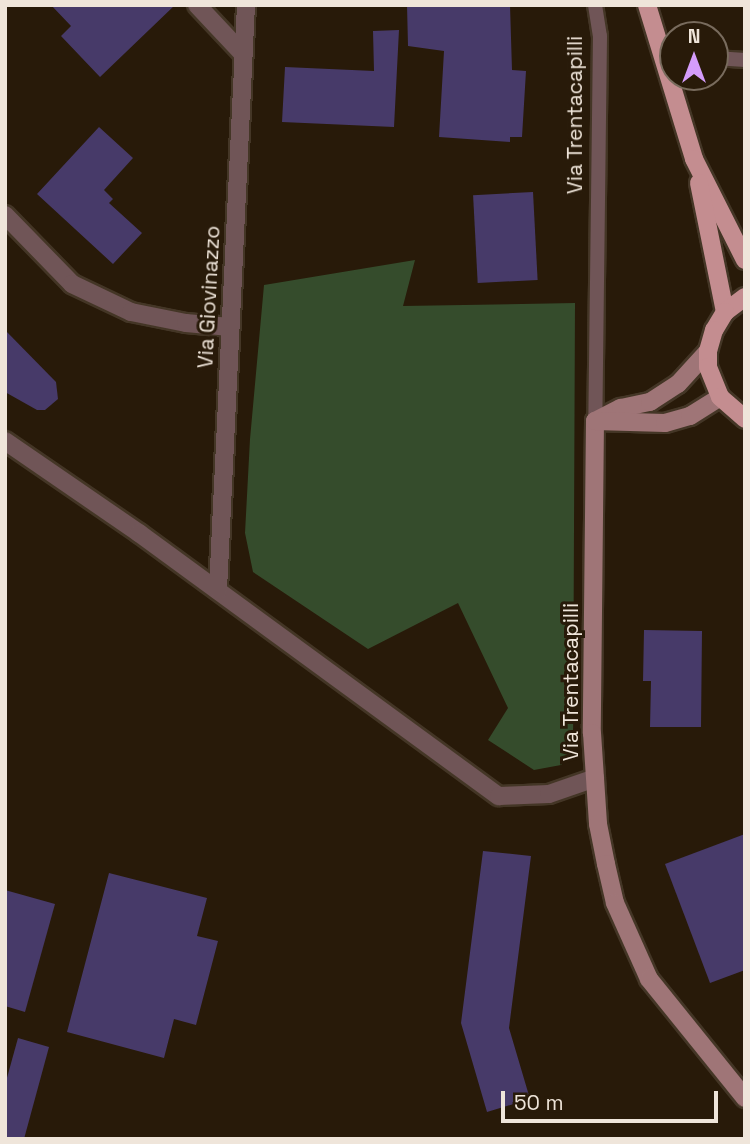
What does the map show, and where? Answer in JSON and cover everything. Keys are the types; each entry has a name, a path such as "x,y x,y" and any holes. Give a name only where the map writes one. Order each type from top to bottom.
{"main road":[{"path":"646,10 659,41"},
{"path":"676,91 694,159 724,312"},
{"path":"694,159 745,260"},
{"path":"743,419 720,397 708,367 708,351 714,330 724,312 745,297"}],"street":[{"path":"197,5 243,54"},
{"name":"Via Giovinazzo","path":"218,590 246,5"},
{"path":"5,215 72,284 131,312 186,323 230,327"},
{"path":"595,421 621,408 650,402 678,384 708,351"},
{"path":"595,421 632,425 665,423 690,416 720,397"},
{"name":"Via Trentacapilli","path":"5,441 218,590 499,796 549,794 595,778 592,733 595,421"},
{"path":"595,778 598,824 615,903 649,979 745,1098"}],"lane":[{"name":"Via Trentacapilli","path":"595,5 600,36 595,421"}],"green space":[{"path":"415,260 403,306 575,303 573,753 561,765 534,770 488,740 508,708 458,603 368,649 253,572 245,533 250,439 264,285"}],"building":[{"path":"51,5 175,5 100,77 61,36 71,26"},
{"path":"407,5 510,5 512,70 526,71 522,137 510,137 510,142 439,137 444,51 408,46"},
{"path":"399,30 394,127 282,122 285,67 374,71 373,31"},
{"path":"99,127 133,158 104,190 113,199 109,203 142,233 113,264 37,194"},
{"path":"533,192 538,280 478,283 473,195"},
{"path":"5,330 56,382 58,399 45,410 37,410 5,392"},
{"path":"644,630 702,631 701,727 650,727 651,681 643,681"},
{"path":"745,834 745,970 710,983 665,864"},
{"path":"483,851 531,856 509,1028 530,1099 487,1112 461,1023"},
{"path":"109,873 207,898 197,936 218,941 196,1025 174,1019 164,1058 67,1032"},
{"path":"5,890 55,904 25,1012 5,1006"},
{"path":"18,1038 49,1047 24,1139 5,1139 5,1085"}]}
